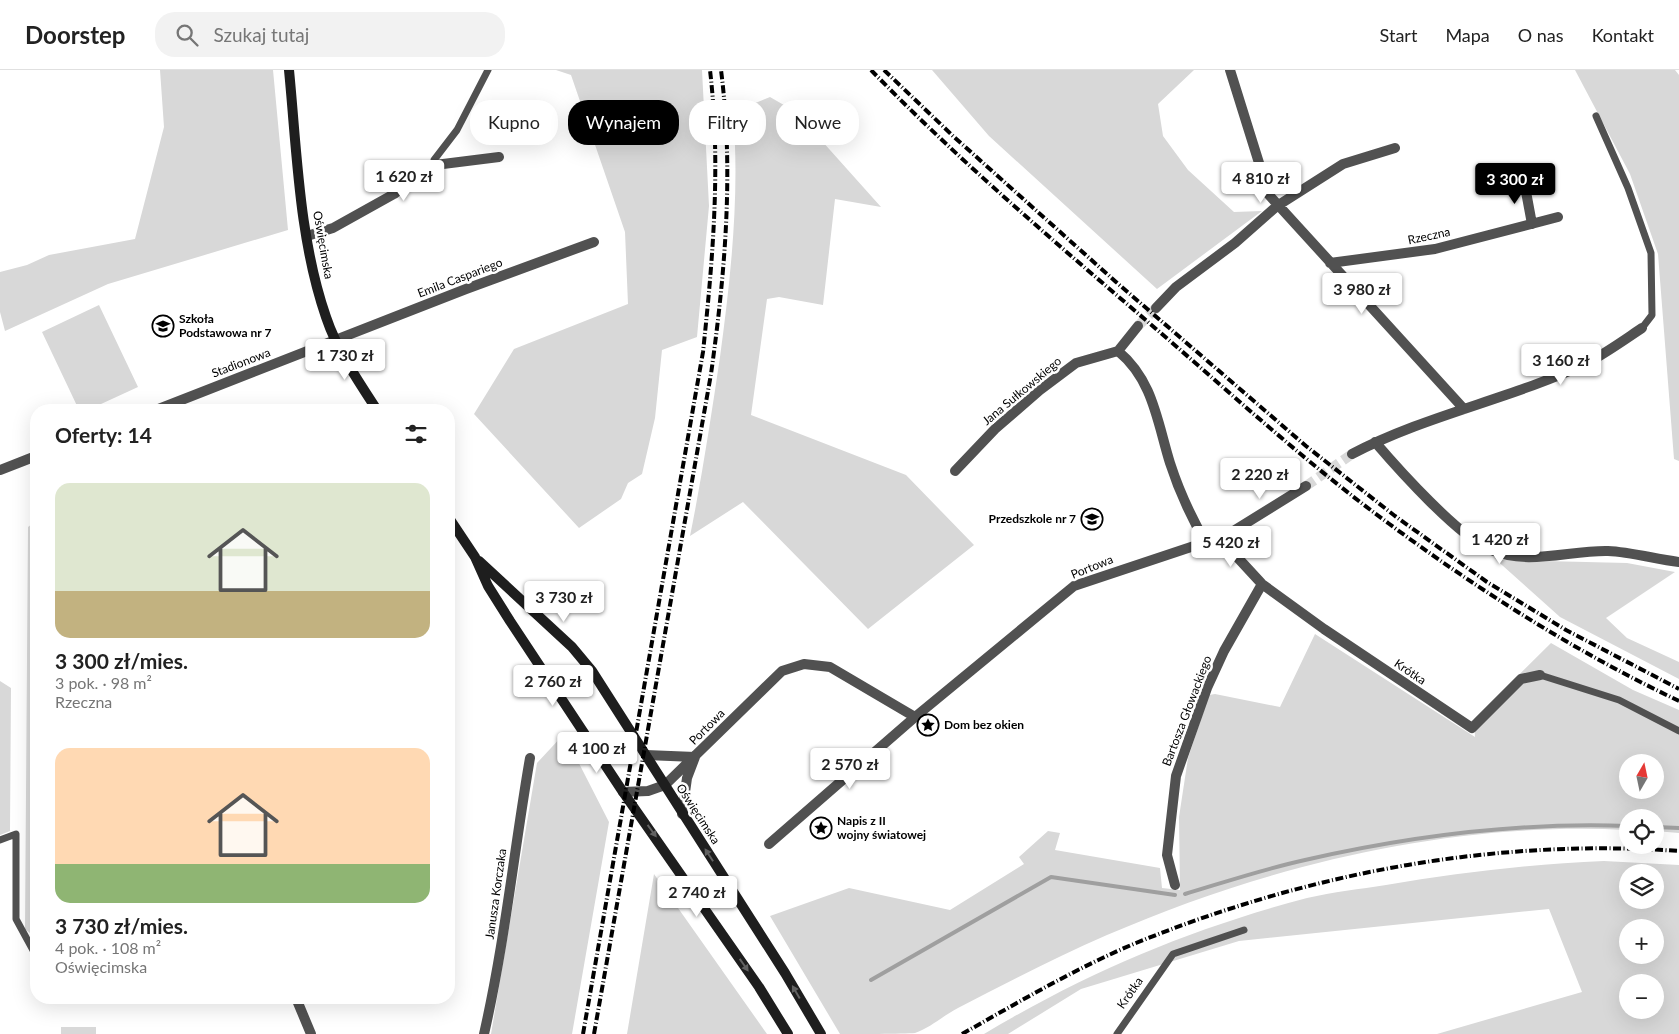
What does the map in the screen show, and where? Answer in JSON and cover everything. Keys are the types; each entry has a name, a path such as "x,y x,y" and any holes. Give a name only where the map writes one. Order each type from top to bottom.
{"main road":[{"name":"Oświęcimska","path":"289,70 307,236 318,291 335,339 373,404"},
{"name":"Oświęcimska","path":"455,527 475,557 488,586 623,792 759,987 788,1034"},
{"name":"Oświęcimska","path":"475,557 572,647 592,671 785,973 821,1034"},
{"path":"556,688 560,679 569,671 581,669 592,671"}],"street":[{"path":"1230,70 1269,195 1464,408"},
{"path":"1156,308 1176,287 1236,244 1278,206 1343,164 1395,148"},
{"path":"307,236 342,224 394,194 421,172 435,165 499,157"},
{"path":"1524,181 1532,224"},
{"name":"Rzeczna","path":"1330,263 1435,249 1558,217"},
{"name":"Emila Caspariego","path":"335,339 594,242"},
{"path":"1138,326 1118,350 1133,363 1148,389 1180,490 1190,516 1206,543"},
{"path":"1352,454 1375,442 1464,408 1509,394 1587,362 1642,328"},
{"name":"Stadionowa","path":"171,404 335,339"},
{"name":"Jana Sułkowskiego","path":"955,471 995,429 1076,362 1118,350"},
{"path":"1375,442 1443,512 1470,537 1491,550 1528,557 1608,551 1679,562"},
{"path":"0,470 30,458"},
{"name":"Portowa","path":"770,844 915,717 1074,586 1226,535 1306,486"},
{"path":"1226,535 1238,558 1262,584"},
{"name":"Krótka","path":"1262,584 1324,629 1472,728 1521,679 1540,675"},
{"name":"Bartosza Głowackiego","path":"1175,885 1167,855 1176,776 1207,688 1224,651 1262,584"},
{"name":"Portowa","path":"665,786 782,671 804,664 830,667 915,717"},
{"name":"Portowa","path":"646,755 695,757"},
{"name":"Portowa","path":"682,814 687,778 695,757"},
{"name":"Janusza Korczaka","path":"484,1034 508,910 517,832 530,758"},
{"path":"623,792 648,791 665,786"},
{"path":"298,1004 311,1034"}],"lane":[{"path":"435,165 434,160 457,130 488,70"},
{"path":"1596,116 1628,188 1651,253 1652,315 1642,328"},
{"path":"1540,675 1619,700 1679,731"},
{"path":"0,840 16,834 16,919 30,945"},
{"name":"Krótka","path":"1117,1034 1173,954 1244,930"}],"shaded area":[{"path":"160,70 273,70 288,230 108,284 5,331 0,312 0,272 27,265 49,255 135,239 164,127"},
{"path":"556,70 702,70 704,100 689,100 689,145 706,145 709,206 697,337 662,350 655,418 642,474 628,483 621,499 579,528 474,414 514,349 628,304 625,232 595,145 679,145 679,100 580,100 571,75"},
{"path":"932,70 1194,70 1158,104 1163,136 1188,170 1234,212 1262,211 1157,289 989,136"},
{"path":"1575,70 1675,70 1679,75 1679,461 1674,459 1658,254 1630,174"},
{"path":"770,97 776,100 776,145 826,145 881,207 835,199 823,305 779,297 767,299 751,415 906,475 974,545 868,629 743,502 690,536 717,379 724,326 735,204 735,145 766,145 766,100 763,100"},
{"path":"99,305 138,387 101,404 76,404 42,332"},
{"path":"30,526 30,933 25,929 28,527"},
{"path":"1493,557 1503,560 1627,563 1675,572 1606,618 1627,638 1679,662 1679,679 1560,617"},
{"path":"1315,634 1475,737 1474,719 1551,643 1633,690 1679,710 1679,833 1664,832 1664,809 1619,809 1619,830 1560,829 1494,833 1427,841 1361,853 1296,869 1232,888 1169,910 1107,935 958,1008 915,1033 840,1034 770,916 849,888 950,910 1024,864 1019,857 1048,831 1060,833 1055,850 1160,868 1162,888 1180,890 1179,817 1188,758 1209,695 1215,694 1280,707"},
{"path":"0,681 11,688 10,831 0,835"},
{"path":"564,734 609,822 572,1034 491,1034 537,763"},
{"path":"1604,861 1660,864 1619,864 1619,909 1664,909 1664,864 1679,865 1679,1034 1437,1034 1582,992 1549,909 1239,941 1081,989 1008,1034 984,1034 1062,991 1141,954 1181,938 1264,910 1327,894 1467,873"},
{"path":"654,874 767,1034 627,1034"},
{"path":"61,1027 96,1027 96,1034 61,1034"}],"waterway":[{"path":"1185,894 1290,864 1385,844 1465,832 1547,826 1619,826"},
{"path":"1664,827 1679,828"},
{"path":"871,980 1051,877 1175,895"}],"tunnel":[{"path":"1138,326 1156,308"},
{"path":"1306,486 1352,454"}],"railway":[{"path":"583,1034 703,352 713,246 715,176 715,140 710,70"},
{"path":"594,1034 711,374 724,260 726,222 727,146 721,70"},
{"path":"871,70 941,139 1014,205 1273,431 1359,501 1458,573 1529,619 1603,662 1679,701"},
{"path":"884,70 953,136 1116,282 1306,446 1395,516 1487,582 1566,630 1679,689"},
{"path":"962,1034 1070,974 1136,943 1201,918 1267,897 1334,880 1402,866 1471,856 1540,850 1609,848 1679,851"}],"place":[{"name":"Szkoła Podstawowa nr 7","path":"163,326"},
{"name":"Przedszkole nr 7","path":"1092,519"},
{"name":"Dom bez okien","path":"928,725"},
{"name":"Napis z II wojny światowej","path":"821,828"}]}
